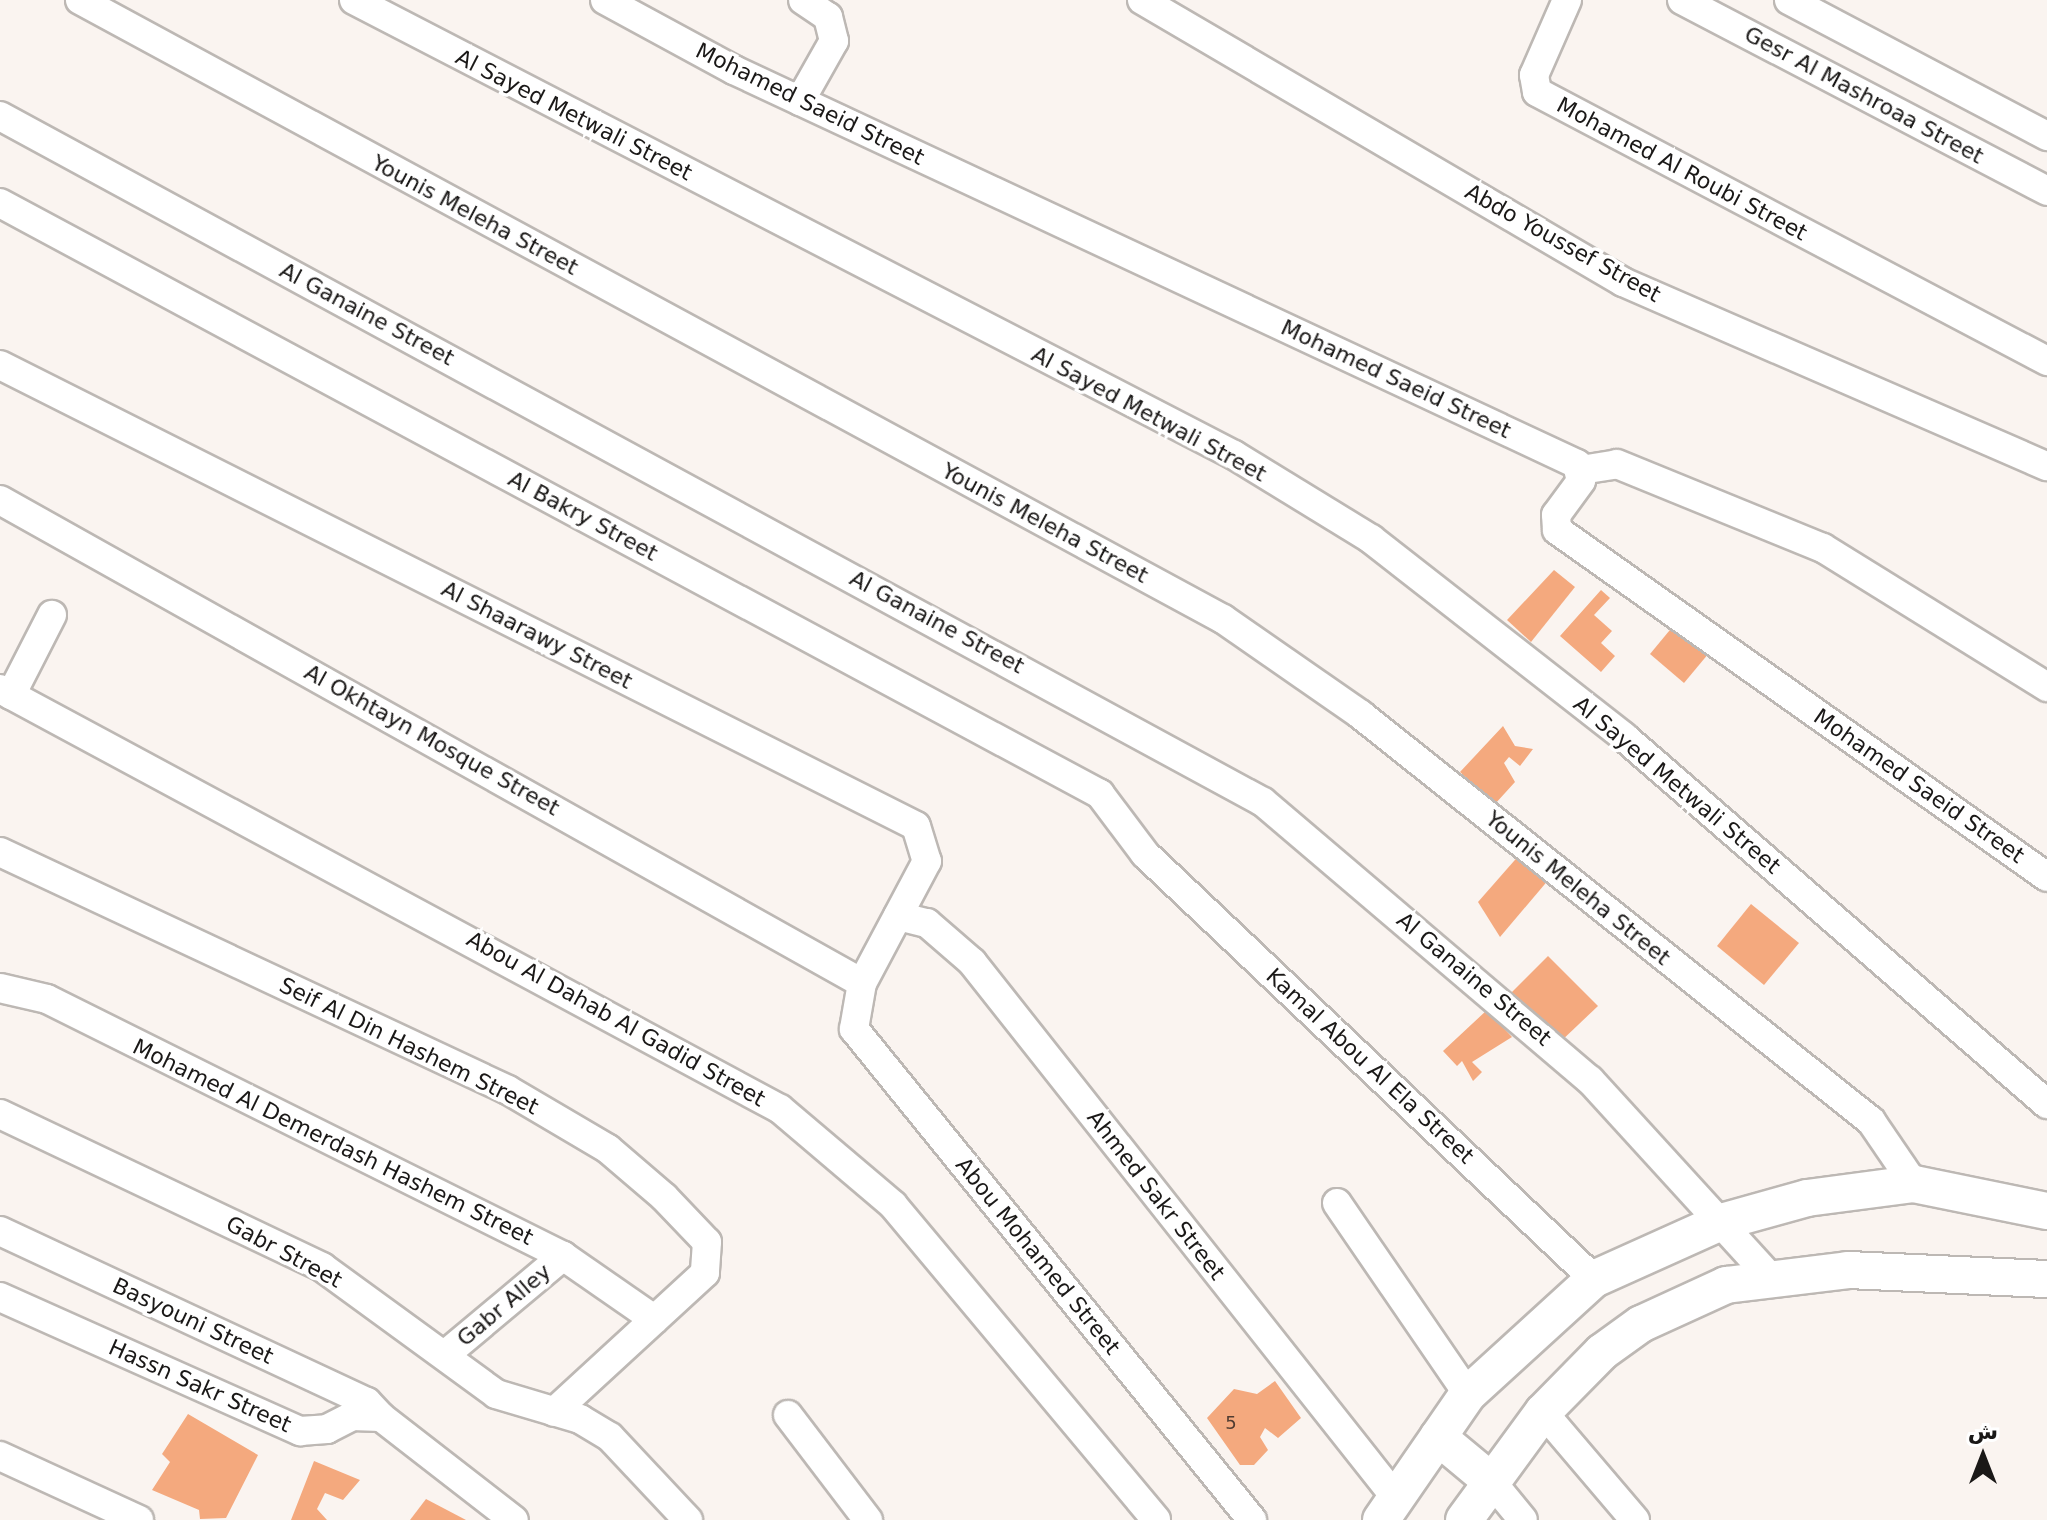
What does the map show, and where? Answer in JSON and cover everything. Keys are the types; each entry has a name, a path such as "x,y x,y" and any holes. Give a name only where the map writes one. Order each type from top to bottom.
{"street":[{"name":"Younis Meleha Street","path":"80,0 1223,619 1361,715 1871,1121 1914,1184"},
{"name":"Al Sayed Metwali Street","path":"354,0 1234,455 1371,539 1624,737 2047,1104"},
{"name":"Mohamed Saeid Street","path":"605,0 800,101 1581,470 1581,481 1556,515 1557,530 2047,877"},
{"path":"800,101 834,41 828,17 803,0"},
{"name":"Abdo Youssef Street","path":"1142,0 1623,282 2047,466"},
{"name":"Mohamed Al Roubi Street","path":"1567,0 1534,75 1537,92 2047,361"},
{"name":"Gesr Al Mashroaa Street","path":"1682,0 2047,191"},
{"path":"1789,0 2047,136"},
{"name":"Al Ganaine Street","path":"0,116 1263,802 1590,1080 1767,1274"},
{"name":"Al Bakry Street","path":"0,203 1100,794 1145,854"},
{"name":"Al Shaarawy Street","path":"0,365 916,826 927,861 862,983"},
{"path":"1581,470 1617,464 1823,548 2047,687"},
{"name":"Al Okhtayn Mosque Street","path":"0,500 862,983"},
{"path":"6,692 52,615"},
{"name":"Abou Al Dahab Al Gadid Street","path":"6,692 780,1109 893,1205 1156,1520"},
{"name":"Seif Al Din Hashem Street","path":"0,852 508,1090 608,1149 707,1242 705,1273 554,1412"},
{"name":"Kamal Abou Al Ela Street","path":"1145,854 1594,1279"},
{"name":"Ahmed Sakr Street","path":"898,916 927,923 972,962 1388,1509"},
{"name":"Abou Mohamed Street","path":"862,983 854,1029 1252,1520"},
{"name":"Mohamed Al Demerdash Hashem Street","path":"0,988 47,999 563,1256 654,1319"},
{"name":"Gabr Street","path":"0,1114 322,1267 446,1354 496,1394 554,1412 610,1437 688,1520"},
{"path":"1388,1509 1468,1394 1594,1279 1721,1222 1807,1198 1914,1184 2047,1211"},
{"path":"1337,1203 1468,1394"},
{"name":"Basyouni Street","path":"0,1231 367,1402 381,1417"},
{"name":"Gabr Alley","path":"446,1354 563,1256"},
{"path":"1464,1520 1543,1412 1641,1324 1767,1274 2047,1279"},
{"name":"Hassn Sakr Street","path":"0,1297 300,1431 327,1429 352,1416 381,1417"},
{"path":"1543,1412 1635,1520"},
{"path":"788,1415 868,1520"},
{"path":"381,1417 514,1520"},
{"path":"1438,1437 1491,1481 1523,1520"},
{"path":"0,1456 139,1520"}],"building":[{"path":"1554,570 1575,587 1531,642 1507,620"},
{"path":"1601,590 1610,598 1594,615 1612,631 1601,643 1615,656 1601,672 1560,636"},
{"path":"1679,619 1714,647 1684,683 1650,654"},
{"path":"1503,726 1515,746 1533,749 1520,766 1509,757 1504,763 1515,782 1495,804 1460,772"},
{"path":"1521,853 1550,878 1500,937 1478,902"},
{"path":"1751,904 1799,943 1764,985 1717,946"},
{"path":"1548,956 1598,1006 1558,1044 1509,995"},
{"path":"1487,1010 1512,1037 1472,1062 1482,1072 1473,1081 1462,1061 1457,1066 1443,1051"},
{"path":"1275,1381 1301,1418 1278,1438 1265,1428 1260,1437 1268,1450 1254,1465 1240,1465 1207,1418 1234,1389 1257,1394"},
{"path":"188,1414 258,1455 226,1518 200,1519 199,1510 152,1490 170,1462 162,1454"},
{"path":"314,1461 360,1480 343,1500 325,1493 317,1509 327,1520 291,1520"},
{"path":"426,1499 466,1520 410,1520"}]}
